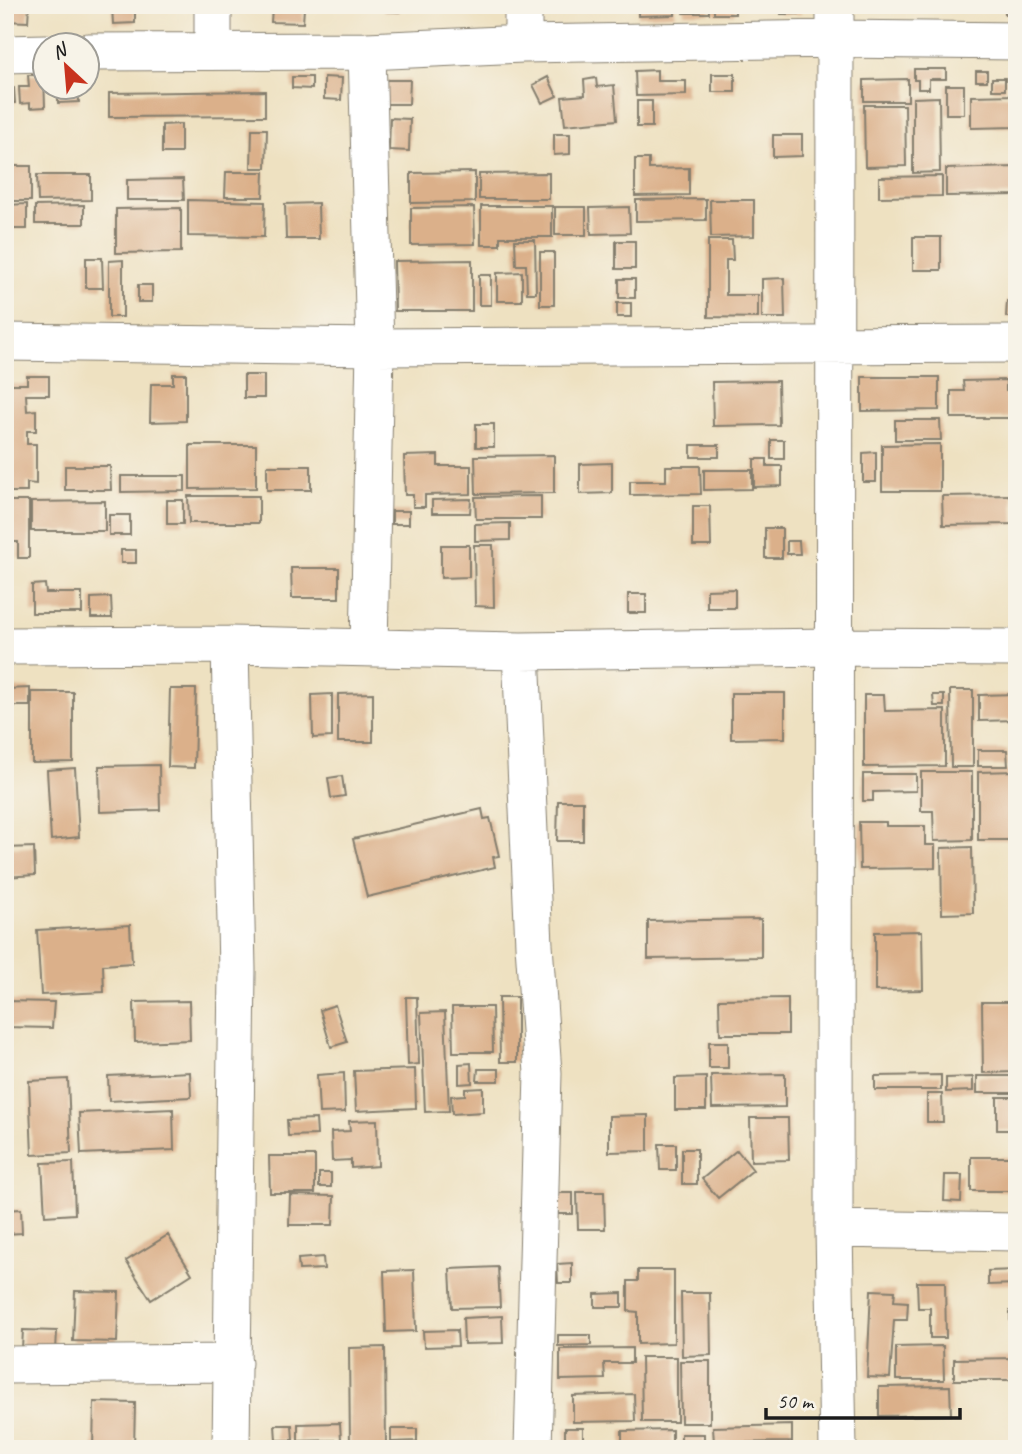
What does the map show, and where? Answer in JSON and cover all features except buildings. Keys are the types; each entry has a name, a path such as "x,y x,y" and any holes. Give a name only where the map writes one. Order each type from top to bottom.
{"street":[{"path":"213,5 213,50"},
{"path":"523,5 523,44"},
{"path":"102,52 367,51 523,44 836,22 1017,41"},
{"path":"836,22 834,1229 838,1449"},
{"path":"367,51 375,348 369,648"},
{"path":"5,54 32,53"},
{"path":"5,342 375,348 1017,344"},
{"path":"5,646 230,645 521,651 834,647 1017,648"},
{"path":"230,645 237,970 231,1449"},
{"path":"521,651 542,1073 533,1449"},
{"path":"834,1229 1017,1232"},
{"path":"5,1365 233,1363"}]}
